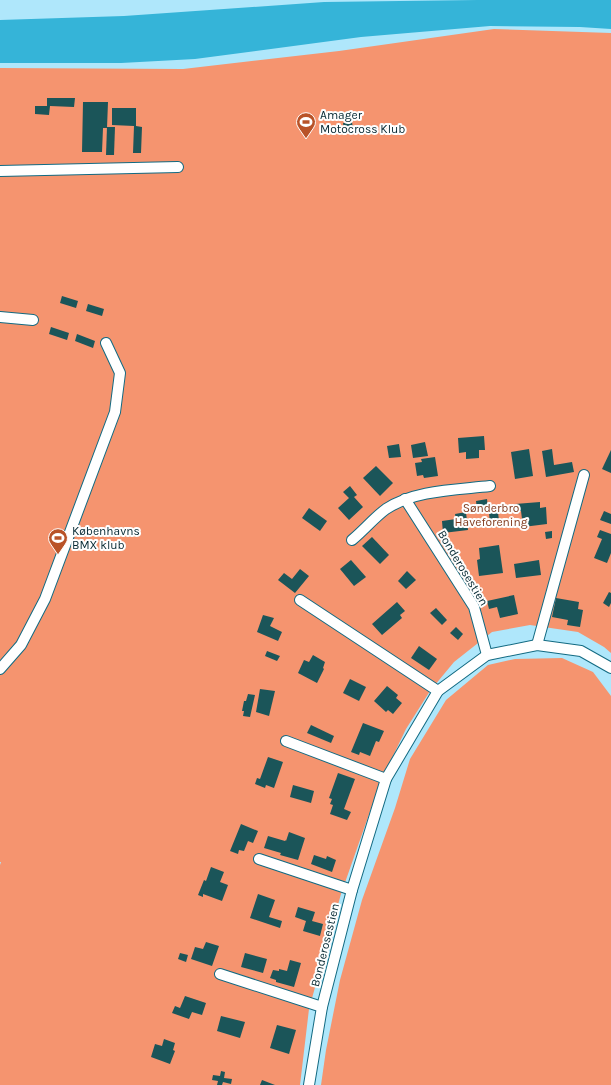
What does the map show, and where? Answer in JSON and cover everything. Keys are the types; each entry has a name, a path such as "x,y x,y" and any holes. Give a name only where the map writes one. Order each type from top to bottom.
{"lane":[{"path":"0,171 178,166"},
{"path":"0,317 33,320"},
{"path":"0,669 21,645 45,599 115,412 120,373 106,343"},
{"path":"537,644 584,475"},
{"path":"352,540 386,510 405,499 427,493 490,486"},
{"name":"Bonderosestien","path":"405,499 474,607 487,654"},
{"path":"300,600 438,691"},
{"name":"Bonderosestien","path":"309,1085 322,1007 352,890 386,779 438,691 487,654 537,644 581,651 611,668"},
{"path":"286,741 386,779"},
{"name":"Bonderosestien","path":"259,859 352,890"},
{"name":"Bonderosestien","path":"220,974 322,1007"}],"green space":[{"name":"Sønderbro Haveforening","path":"494,29 611,33 611,653 604,647 578,632 530,625 492,632 454,662 430,691 406,729 380,783 341,894 309,1009 300,1085 0,1085 0,68 183,69 339,51"},
{"path":"562,658 593,672 611,696 611,1085 321,1085 326,1050 340,980 362,900 395,808 410,759 446,700 488,665 515,659"}],"water":[{"path":"611,0 611,29 580,27 490,26 361,37 195,59 121,63 0,63 0,20 124,16 324,2"}],"building":[{"path":"47,98 75,98 74,107 50,106 49,115 35,114 35,106 47,106"},
{"path":"83,102 108,102 107,128 103,128 102,152 82,152"},
{"path":"112,108 136,108 136,126 142,127 141,153 133,153 134,126 112,125"},
{"path":"352,122 353,129 344,130 343,123"},
{"path":"107,127 115,127 114,155 106,155"},
{"path":"62,296 78,301 76,308 60,303"},
{"path":"88,304 104,309 102,316 86,311"},
{"path":"51,327 69,333 67,340 49,334"},
{"path":"77,334 95,341 93,348 75,341"},
{"path":"484,436 485,450 479,450 479,458 466,459 466,452 459,453 458,438"},
{"path":"425,442 428,456 413,458 411,445"},
{"path":"399,444 401,457 389,458 387,446"},
{"path":"529,449 533,476 515,479 511,452"},
{"path":"552,449 554,465 572,462 574,472 546,477 542,451"},
{"path":"611,450 611,473 602,469"},
{"path":"435,457 438,476 424,478 423,475 417,476 415,463 422,462 421,459"},
{"path":"376,466 393,483 380,496 363,478"},
{"path":"350,486 357,495 354,497 363,507 349,520 338,508 349,498 343,492"},
{"path":"487,499 488,509 477,510 476,501"},
{"path":"540,502 540,508 546,507 547,524 523,527 521,511 515,511 515,504"},
{"path":"309,508 327,521 320,531 302,518"},
{"path":"604,511 611,514 611,524 600,520"},
{"path":"466,512 468,530 443,533 442,521 456,519 455,514"},
{"path":"498,512 499,521 490,523 489,513"},
{"path":"519,519 520,526 511,527 510,520"},
{"path":"600,530 611,534 611,553 607,563 594,558 602,539 597,537"},
{"path":"552,531 552,538 546,539 545,532"},
{"path":"372,537 389,555 380,564 362,546"},
{"path":"499,545 503,573 479,576 477,560 480,559 479,548"},
{"path":"351,560 366,577 354,586 340,569"},
{"path":"539,560 541,575 516,578 514,564"},
{"path":"300,569 309,576 295,593 278,580 284,573 292,579"},
{"path":"407,571 416,580 406,589 398,581"},
{"path":"609,592 611,593 611,603 609,607 603,603"},
{"path":"514,595 518,614 500,618 497,607 489,609 487,601"},
{"path":"556,598 579,602 578,609 583,610 580,627 567,625 568,620 552,617"},
{"path":"397,602 405,611 400,615 402,618 382,635 372,624"},
{"path":"436,608 447,620 442,625 430,613"},
{"path":"263,615 274,618 270,626 282,632 278,641 257,632"},
{"path":"456,627 463,634 458,640 450,633"},
{"path":"419,646 437,659 429,670 411,658"},
{"path":"267,651 280,656 277,661 265,656"},
{"path":"313,655 325,662 324,669 317,683 298,673 304,660 309,662"},
{"path":"350,679 366,687 359,701 343,693"},
{"path":"387,686 398,695 396,698 402,703 393,714 388,710 386,712 374,701"},
{"path":"260,689 275,691 269,716 256,712"},
{"path":"248,694 255,695 250,717 243,716 244,711 242,711 244,701 246,701"},
{"path":"363,723 384,731 379,742 376,741 370,756 360,752 359,755 351,752"},
{"path":"311,725 334,736 331,743 307,733"},
{"path":"268,757 283,762 274,788 266,785 265,788 255,784 257,778 260,779"},
{"path":"338,773 355,779 344,809 351,812 347,820 330,814 333,805 330,804 332,799 329,798"},
{"path":"293,785 314,791 311,803 290,797"},
{"path":"241,824 258,831 253,843 248,841 244,851 239,850 238,854 230,851"},
{"path":"289,832 305,838 298,860 280,855 281,853 264,848 268,836 286,841"},
{"path":"314,855 326,859 327,856 336,860 332,872 311,864"},
{"path":"211,867 224,872 220,882 228,885 222,901 203,894 203,897 198,895 204,880 206,881"},
{"path":"258,894 275,900 269,917 282,921 280,928 250,918"},
{"path":"298,907 315,912 312,921 323,924 320,936 303,931 306,921 295,917"},
{"path":"206,942 219,946 212,966 191,959 195,947 203,949"},
{"path":"180,953 188,955 186,962 178,959"},
{"path":"245,953 267,959 263,973 241,967"},
{"path":"290,960 301,963 294,987 276,982 276,980 270,978 273,970 279,971 279,969 287,971"},
{"path":"185,996 206,1003 202,1015 192,1012 189,1019 172,1013 175,1006 180,1008"},
{"path":"221,1016 245,1022 240,1038 217,1031"},
{"path":"277,1025 296,1030 289,1054 270,1048"},
{"path":"164,1039 175,1043 173,1050 175,1051 170,1064 151,1057 155,1044 162,1046"},
{"path":"221,1071 225,1072 224,1078 232,1079 231,1084 223,1082 222,1085 217,1085 218,1081 212,1080 213,1075 220,1076"},
{"path":"262,1080 275,1085 260,1085"}],"place":[{"name":"Amager Motocross Klub","path":"306,139"},
{"name":"Københavns BMX klub","path":"58,555"}]}
